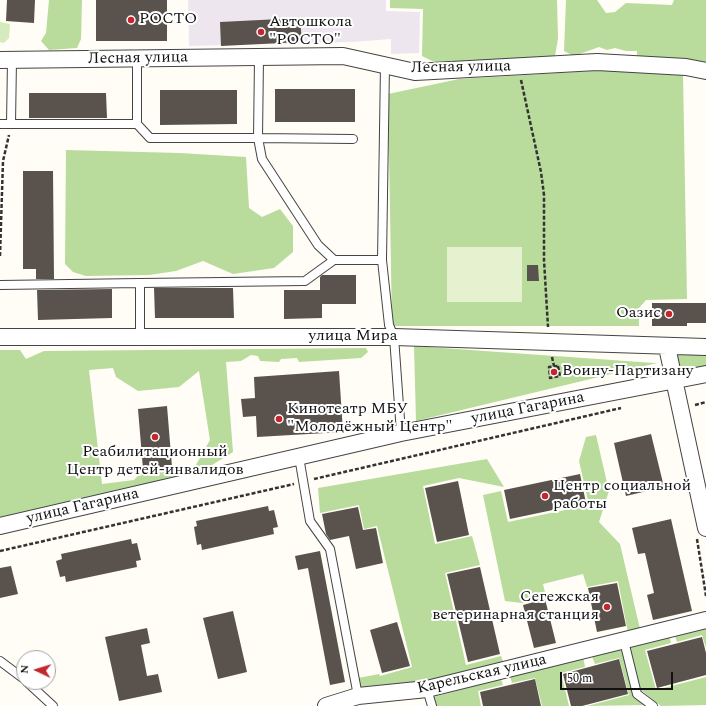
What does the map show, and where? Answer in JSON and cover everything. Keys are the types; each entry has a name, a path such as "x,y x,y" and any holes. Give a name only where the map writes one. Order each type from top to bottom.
{"street":[{"name":"Лесная улица","path":"6,60 343,56 415,72 597,62 686,67 706,71"},
{"name":"улица Мира","path":"0,337 394,337 667,347 706,347"},
{"path":"667,347 702,498 701,531"},
{"name":"улица Гагарина","path":"0,526 401,433 706,374"},
{"name":"Карельская улица","path":"326,706 358,696 427,689 706,620"}],"lane":[{"path":"259,58 258,138 262,159 318,245 334,260"},
{"path":"137,59 137,124 150,138 353,139"},
{"path":"6,60 11,124"},
{"path":"385,65 382,260 389,325 394,337 401,433"},
{"path":"0,124 137,124"},
{"path":"0,285 305,281 334,260 382,260"},
{"path":"140,283 140,337"},
{"path":"299,457 310,521 330,548 358,696"},
{"path":"624,641 638,694 653,706"},
{"path":"0,661 16,673"},
{"path":"427,689 432,706"},
{"path":"36,690 53,706"}],"path":[{"path":"521,66 521,83 540,165 544,195 544,260 549,331"},
{"path":"0,256 3,160 11,124"},
{"path":"558,366 560,376 550,378 549,367 558,366"},
{"path":"695,405 706,402"},
{"path":"0,551 627,406"},
{"path":"701,531 706,596"}],"shaded area":[{"name":"Автошкола \"РОСТО\"","path":"188,0 386,0 386,11 420,12 419,53 391,54 391,39 352,42 189,46"}],"green space":[{"path":"49,0 82,0 81,39 77,48 49,50 41,41 46,33"},
{"path":"390,0 557,0 558,39 555,56 444,67 422,56 423,9 390,8"},
{"path":"566,0 597,0 606,13 615,12 626,3 672,5 674,0 706,0 706,63 637,57 637,51 626,51 615,48 607,50 599,47 574,56 564,51"},
{"path":"0,22 10,24 9,38 4,43 0,42"},
{"path":"609,70 683,74 687,299 646,300 639,308 639,326 392,326 388,94 459,79"},
{"path":"66,150 180,153 246,157 249,208 262,217 280,209 293,226 293,252 274,268 233,274 203,261 176,271 149,275 86,276 73,272 65,264"},
{"path":"447,247 522,247 522,302 447,302"},
{"path":"414,346 654,363 657,363 416,421"},
{"path":"366,348 368,352 361,358 299,362 297,358 281,359 279,362 260,361 258,356 251,355 241,361 226,362 233,452 193,477 192,472 210,440 199,371 179,387 138,391 116,377 113,368 89,370 102,484 134,480 144,472 155,468 185,469 186,478 0,521 0,350 20,350 26,359 44,351"},
{"path":"674,352 706,352 706,370 677,377"},
{"path":"596,435 609,491 599,522 620,544 640,629 628,633 618,581 587,587 583,574 543,584 546,597 522,603 505,601 483,495 501,491 508,522 589,505 579,461 586,437"},
{"path":"487,459 504,487 459,478 423,486 435,544 472,536 480,565 445,573 466,665 501,656 504,664 358,705 353,679 379,674 380,676 412,667 377,526 364,529 359,505 320,513 318,488"},
{"path":"706,625 706,648 702,635 677,642 674,633"},
{"path":"669,635 671,643 645,650 656,690 706,677 706,705 661,706 640,689 628,644"},
{"path":"624,648 635,695 646,705 587,706 629,695 619,658 595,664 591,654"},
{"path":"583,656 585,667 561,673 569,706 542,706 535,678 512,683 510,676"},
{"path":"501,679 503,685 478,691 481,706 434,706 430,698"}],"building":[{"path":"7,0 35,0 34,23 6,21"},
{"name":"РОСТО","path":"96,0 167,0 167,41 96,41"},
{"name":"Автошкола \"РОСТО\"","path":"300,18 302,42 221,46 220,22"},
{"path":"275,89 355,89 355,122 275,122"},
{"path":"160,90 237,90 237,124 160,125"},
{"path":"29,93 106,93 107,118 29,118"},
{"path":"23,171 53,171 54,279 36,279 36,269 23,269"},
{"path":"527,265 538,265 539,281 527,281"},
{"path":"322,275 356,275 356,304 322,304 322,318 284,319 284,290 320,290 320,277"},
{"path":"154,288 233,288 234,318 155,318"},
{"path":"112,289 112,318 38,320 37,290"},
{"path":"652,303 706,303 706,323 687,323 687,326 652,326"},
{"path":"339,371 343,432 257,437 256,416 243,417 241,399 255,398 254,377"},
{"name":"Реабилитационный Центр детей-инвалидов","path":"167,406 172,467 143,469 138,409"},
{"path":"651,434 664,487 626,496 614,443"},
{"name":"Центр социальной работы","path":"580,474 586,503 510,519 504,490"},
{"path":"458,481 469,535 437,542 425,488"},
{"path":"268,506 269,511 274,510 278,527 273,528 274,534 202,550 201,544 197,545 194,527 197,526 196,521"},
{"path":"358,507 363,530 376,528 383,563 356,569 349,536 330,540 326,534 322,514"},
{"path":"671,519 692,611 653,620 647,595 654,593 645,553 638,554 632,528"},
{"path":"131,539 132,544 137,543 141,560 136,561 137,567 66,582 65,576 60,577 56,561 62,559 61,554"},
{"path":"320,551 345,682 330,685 308,568 298,570 295,556"},
{"path":"11,566 18,594 0,598 0,568"},
{"path":"480,567 500,654 468,662 447,574"},
{"name":"Сегежская ветеринарная станция","path":"617,583 626,626 597,632 588,588"},
{"path":"545,599 556,643 534,648 523,605"},
{"path":"233,611 247,672 218,679 203,618"},
{"path":"397,622 410,666 382,673 370,630"},
{"path":"147,628 150,643 141,645 147,676 158,674 162,692 119,701 105,637"},
{"path":"702,637 706,653 706,675 657,688 647,651"},
{"path":"619,659 628,694 582,706 571,706 563,674"},
{"path":"535,679 541,706 483,706 480,692"}],"place":[{"name":"РОСТО","path":"131,20"},
{"name":"Автошкола \"РОСТО\"","path":"261,32"},
{"name":"Оазис","path":"669,314"},
{"name":"Воину-Партизану","path":"554,372"},
{"name":"Кинотеатр МБУ \"Молодёжный Центр\"","path":"279,419"},
{"name":"Реабилитационный Центр детей-инвалидов","path":"155,437"},
{"name":"Центр социальной работы","path":"545,496"},
{"name":"Сегежская ветеринарная станция","path":"607,607"}]}
